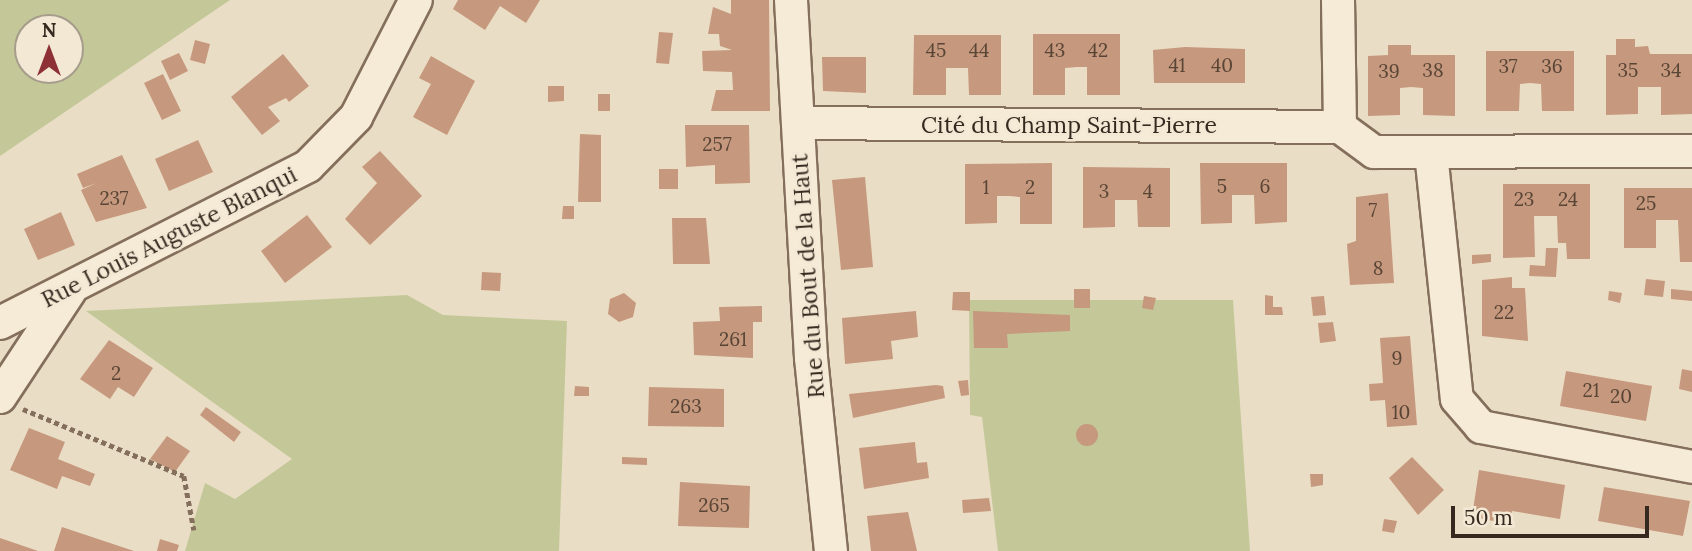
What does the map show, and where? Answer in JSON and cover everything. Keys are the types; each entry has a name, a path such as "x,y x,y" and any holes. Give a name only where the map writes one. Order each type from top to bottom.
{"street":[{"name":"Rue Louis Auguste Blanqui","path":"0,323 278,185 334,145 398,43 416,0"},
{"name":"Rue du Bout de la Haut","path":"791,0 811,358 831,551"},
{"path":"1338,0 1340,127 1374,152 1692,151"},
{"name":"Cité du Champ Saint-Pierre","path":"798,123 1340,127"},
{"path":"1431,153 1457,399 1481,427 1692,467"},
{"path":"6,401 72,288"}],"path":[{"path":"6,401 184,476 194,530"}],"green space":[{"path":"0,0 230,0 0,156"},
{"path":"407,295 443,315 567,321 559,551 185,551 205,483 235,499 292,459 86,311"},
{"path":"969,300 1233,300 1250,551 998,551 982,417 970,415"}],"building":[{"path":"458,0 540,0 526,23 500,6 485,30 453,9"},
{"path":"731,0 769,0 770,111 711,111 716,90 733,90 732,72 703,71 702,51 732,50 720,46 719,34 708,34 713,7 731,14"},
{"path":"659,32 673,33 669,64 656,63"},
{"path":"1033,34 1120,34 1120,95 1087,95 1087,67 1077,67 1065,68 1065,95 1033,95"},
{"path":"914,35 1001,35 1001,95 969,95 968,68 946,68 946,95 913,95"},
{"path":"1616,39 1635,39 1635,47 1648,46 1650,54 1692,54 1692,114 1661,115 1661,87 1638,87 1638,114 1606,115 1606,55 1616,55"},
{"path":"195,40 210,44 205,64 190,60"},
{"path":"1388,45 1411,45 1411,55 1455,55 1455,116 1423,115 1423,88 1411,87 1400,88 1400,115 1368,116 1368,56 1388,55"},
{"path":"1185,47 1245,49 1245,83 1154,83 1153,50"},
{"path":"1486,51 1574,51 1574,111 1542,111 1541,84 1530,83 1520,84 1519,111 1486,111"},
{"path":"179,53 188,71 170,80 161,61"},
{"path":"283,54 309,86 289,102 286,98 268,107 280,121 262,135 231,97"},
{"path":"431,56 475,81 447,135 413,117 431,84 419,78"},
{"path":"822,57 866,57 866,93 823,91"},
{"path":"163,74 181,111 162,120 144,83"},
{"path":"548,86 564,86 564,101 548,102"},
{"path":"598,94 610,94 610,111 598,111"},
{"path":"685,125 749,125 750,183 715,184 715,165 686,167"},
{"path":"580,134 601,135 601,202 578,202"},
{"path":"198,140 213,172 169,191 155,159"},
{"path":"380,151 422,196 370,245 345,219 377,183 362,167"},
{"path":"122,155 147,208 96,222 81,190 97,183 83,188 77,174"},
{"path":"1052,163 1052,224 1020,224 1020,197 997,196 997,223 965,224 965,164"},
{"path":"1200,163 1287,163 1287,222 1255,224 1254,195 1232,195 1232,223 1201,224"},
{"path":"1083,167 1170,168 1170,227 1138,227 1137,200 1115,200 1115,227 1083,228"},
{"path":"659,169 678,169 678,189 659,189"},
{"path":"865,177 873,267 841,270 832,180"},
{"path":"1503,184 1590,184 1590,259 1567,259 1566,243 1558,243 1557,216 1534,216 1535,257 1503,258"},
{"path":"1624,188 1692,188 1692,262 1680,262 1678,220 1656,220 1656,248 1624,248"},
{"path":"1388,193 1394,283 1350,285 1347,244 1356,241 1356,197"},
{"path":"563,206 574,206 574,219 562,219"},
{"path":"61,212 75,245 38,260 24,229"},
{"path":"307,215 332,247 285,283 261,251"},
{"path":"672,218 706,218 710,264 673,264"},
{"path":"1546,248 1558,248 1556,277 1529,276 1530,265 1545,266"},
{"path":"1491,254 1491,262 1472,264 1472,255"},
{"path":"482,272 501,273 500,291 481,290"},
{"path":"1512,277 1512,288 1525,288 1528,341 1482,336 1482,280"},
{"path":"1646,279 1665,281 1663,297 1644,295"},
{"path":"1074,289 1090,289 1090,308 1074,308"},
{"path":"1671,289 1692,291 1692,301 1671,299"},
{"path":"1609,291 1622,293 1620,303 1608,300"},
{"path":"953,292 970,292 970,311 952,310"},
{"path":"624,293 636,303 633,317 619,322 608,314 610,299"},
{"path":"1265,295 1273,296 1273,307 1282,307 1283,315 1265,315"},
{"path":"1144,296 1156,298 1153,310 1142,308"},
{"path":"1324,296 1326,315 1313,316 1311,297"},
{"path":"762,306 762,322 753,322 753,358 694,355 693,322 720,321 719,307"},
{"path":"916,311 918,337 891,341 893,359 845,364 842,318"},
{"path":"973,311 1070,315 1070,331 1007,334 1008,348 974,348"},
{"path":"1333,322 1336,341 1320,343 1318,323"},
{"path":"1410,336 1417,425 1387,427 1385,400 1370,401 1369,384 1383,383 1380,338"},
{"path":"109,340 153,368 134,397 118,387 110,399 80,379"},
{"path":"1682,369 1692,371 1692,392 1679,389"},
{"path":"1566,371 1652,386 1646,421 1560,406"},
{"path":"968,380 969,395 961,396 958,381"},
{"path":"575,386 589,387 589,396 574,396"},
{"path":"943,386 945,398 853,418 849,394"},
{"path":"649,387 724,389 724,427 648,426"},
{"path":"206,407 241,432 234,442 200,415"},
{"path":"1083,424 1091,424 1098,431 1098,439 1091,446 1083,446 1076,439 1076,431"},
{"path":"29,428 65,442 58,459 95,474 90,486 62,476 57,489 10,470"},
{"path":"167,436 190,451 175,472 150,459"},
{"path":"915,442 917,463 927,462 929,478 864,489 859,448"},
{"path":"622,457 647,458 647,465 622,464"},
{"path":"1412,457 1444,490 1418,515 1389,478"},
{"path":"1479,470 1565,485 1560,519 1512,511 1510,524 1472,517"},
{"path":"1310,474 1323,474 1323,485 1311,487"},
{"path":"680,482 750,486 749,528 678,526"},
{"path":"1604,487 1690,501 1683,536 1598,521"},
{"path":"989,498 991,511 963,513 962,500"},
{"path":"908,512 917,551 871,551 867,516"},
{"path":"1384,519 1397,521 1394,533 1382,531"},
{"path":"62,527 134,551 54,551"},
{"path":"0,538 38,551 0,551"},
{"path":"160,539 179,545 177,551 157,551"}]}
